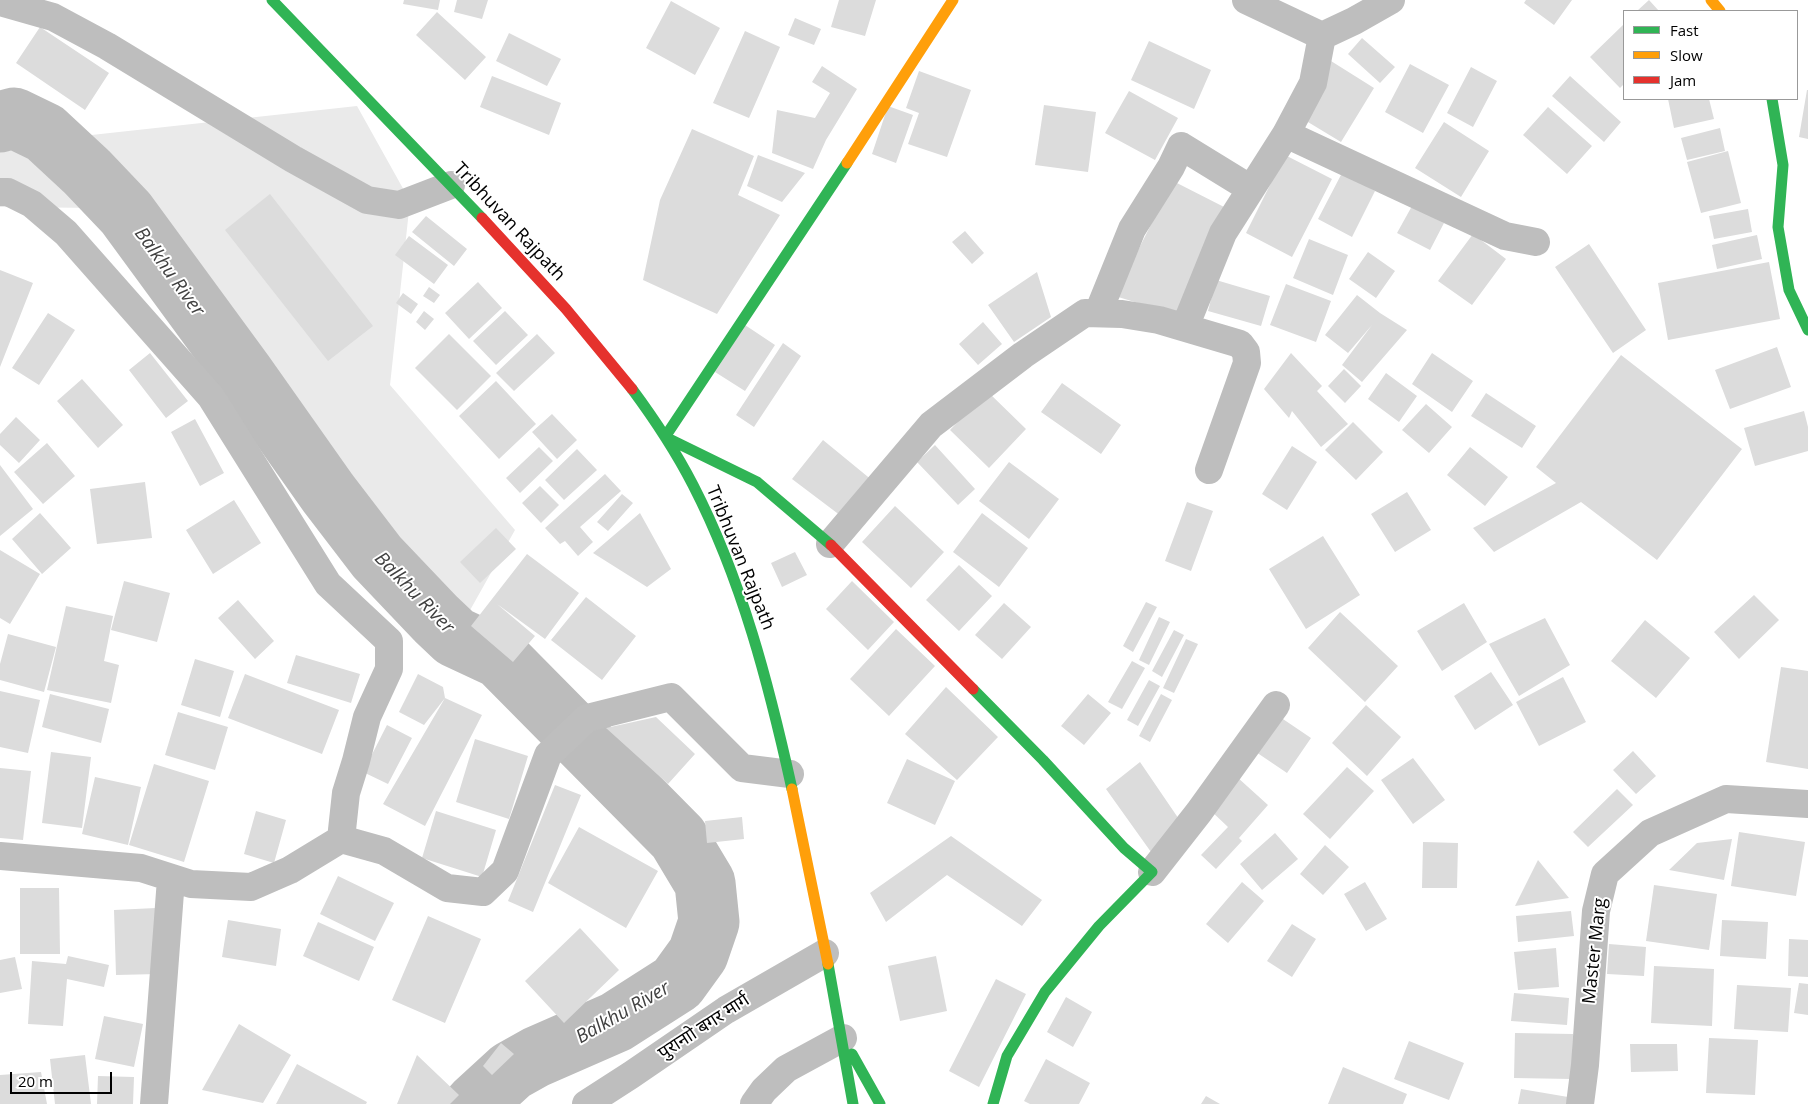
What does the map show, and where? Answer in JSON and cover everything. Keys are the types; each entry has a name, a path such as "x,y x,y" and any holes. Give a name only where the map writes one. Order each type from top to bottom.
{"main road":[{"name":"Tribhuvan Rajpath","path":"272,0 548,288 614,365 665,437 701,501 730,569 759,653 790,774 843,1038 853,1104"},
{"path":"953,0 824,199 665,437 757,482 830,544 1043,760 1124,848 1152,872 1099,926 1045,992 1008,1056 993,1104"},
{"path":"1711,0 1719,10"},
{"path":"1772,100 1783,165 1778,228 1789,290 1808,330"},
{"name":"Tribhuvan Rajpath","path":"843,1038 880,1104"}],"street":[{"path":"1246,0 1322,36"},
{"path":"1322,36 1354,21 1391,0"},
{"path":"0,2 53,17 107,46 293,158 367,200 399,205 451,185"},
{"path":"1185,327 1223,233 1286,134 1313,83 1322,36"},
{"path":"1286,134 1505,236 1536,242"},
{"path":"1098,313 1132,229 1171,167 1181,146 1251,189"},
{"path":"0,192 8,192 32,204 66,233 211,397 328,584 389,641 389,669 367,717 346,792 341,839"},
{"path":"830,544 931,425 1030,349 1085,313 1122,314 1185,327 1240,344 1246,352 1247,363 1209,470"},
{"path":"0,855 141,868 191,884 251,887 290,870 341,839 384,852 447,888 484,892 505,871 548,756 587,718 671,697 742,768 790,774"},
{"path":"1152,872 1199,812 1276,705"},
{"name":"Master Marg","path":"1580,1104 1585,1064 1596,911 1605,874 1650,833 1726,799 1808,804"},
{"path":"154,1104 171,879"},
{"name":"पुरानाो बगर मार्ग","path":"586,1104 726,1010 826,953"},
{"path":"762,1099 786,1069 843,1038"}],"shaded area":[{"path":"357,106 410,201 390,385 515,530 455,637 264,353 99,208 0,207 0,145"}],"building":[{"path":"404,0 440,0 438,10 403,4"},
{"path":"457,0 488,0 482,19 454,12"},
{"path":"839,0 876,0 865,36 831,27"},
{"path":"1526,0 1572,0 1554,25 1524,3"},
{"path":"1649,0 1658,10 1638,10"},
{"path":"671,1 720,28 695,75 646,48"},
{"path":"437,12 486,57 465,80 416,35"},
{"path":"795,18 821,29 814,45 788,35"},
{"path":"1623,25 1623,85 1620,88 1590,57"},
{"path":"40,27 109,73 85,110 16,63"},
{"path":"745,31 780,47 749,118 713,103"},
{"path":"509,33 561,59 547,86 496,61"},
{"path":"1362,38 1395,67 1380,83 1348,54"},
{"path":"1149,41 1211,70 1194,109 1131,80"},
{"path":"1331,61 1374,88 1341,142 1298,116"},
{"path":"1410,64 1449,85 1423,133 1385,112"},
{"path":"822,66 857,89 826,140 813,169 772,153 777,110 815,118 830,93 812,82"},
{"path":"1471,67 1497,81 1473,127 1447,113"},
{"path":"919,71 971,90 947,157 908,144 919,113 906,108"},
{"path":"492,76 561,103 549,135 480,107"},
{"path":"1570,76 1621,122 1604,142 1552,96"},
{"path":"1808,90 1808,139 1799,137"},
{"path":"1129,91 1178,118 1155,160 1105,133"},
{"path":"1668,100 1709,100 1714,119 1674,128"},
{"path":"1044,105 1096,112 1088,172 1035,165"},
{"path":"888,106 913,115 896,163 872,154"},
{"path":"1548,107 1592,146 1567,174 1523,135"},
{"path":"1444,122 1489,151 1461,197 1415,168"},
{"path":"1720,128 1725,151 1687,160 1681,138"},
{"path":"692,129 754,156 738,195 780,215 717,314 643,280 660,200"},
{"path":"1728,151 1741,203 1701,213 1687,162"},
{"path":"758,155 805,173 782,202 747,186"},
{"path":"1285,155 1332,179 1292,257 1246,233"},
{"path":"1342,173 1375,191 1352,237 1318,219"},
{"path":"1173,181 1228,209 1177,315 1115,296"},
{"path":"270,194 373,326 328,361 225,230"},
{"path":"1412,206 1444,223 1430,250 1397,233"},
{"path":"1748,209 1752,232 1714,239 1709,216"},
{"path":"426,216 467,249 454,266 412,232"},
{"path":"965,231 984,253 972,264 952,242"},
{"path":"1473,234 1506,259 1472,305 1438,281"},
{"path":"1757,235 1762,259 1717,269 1712,245"},
{"path":"409,236 448,265 434,284 395,255"},
{"path":"1309,239 1348,255 1333,295 1293,278"},
{"path":"1589,244 1646,330 1613,353 1555,267"},
{"path":"1368,252 1395,271 1376,298 1349,279"},
{"path":"1769,262 1780,319 1668,340 1658,283"},
{"path":"0,270 33,283 0,367"},
{"path":"1037,272 1051,317 1014,342 988,305"},
{"path":"1216,280 1270,296 1261,326 1208,311"},
{"path":"478,282 502,308 469,339 445,313"},
{"path":"1286,284 1331,301 1316,342 1270,325"},
{"path":"429,287 440,295 434,303 423,296"},
{"path":"403,293 418,304 411,314 396,303"},
{"path":"1357,295 1380,313 1407,330 1362,382 1342,365 1372,325 1348,353 1325,335"},
{"path":"424,311 434,319 425,330 416,322"},
{"path":"505,311 528,335 496,365 473,341"},
{"path":"48,313 75,330 39,385 12,368"},
{"path":"983,322 1002,344 978,365 959,344"},
{"path":"745,325 775,345 745,391 715,372"},
{"path":"449,334 491,376 457,410 415,368"},
{"path":"537,334 555,353 514,391 496,373"},
{"path":"783,343 801,356 754,427 736,415"},
{"path":"1777,347 1791,387 1730,409 1715,370"},
{"path":"150,353 188,401 166,418 129,370"},
{"path":"1291,353 1322,386 1317,391 1348,424 1321,447 1292,411 1289,418 1264,389"},
{"path":"1432,353 1473,381 1452,412 1412,384"},
{"path":"1621,355 1742,449 1657,560 1581,502 1494,552 1473,528 1556,483 1536,467"},
{"path":"1344,369 1361,386 1345,403 1328,386"},
{"path":"1386,373 1417,396 1399,422 1368,399"},
{"path":"82,379 123,425 98,448 57,401"},
{"path":"496,381 536,424 499,459 459,416"},
{"path":"1062,383 1121,425 1101,454 1041,412"},
{"path":"987,391 1026,429 989,468 950,430"},
{"path":"1486,393 1536,426 1522,448 1471,416"},
{"path":"1426,404 1452,427 1429,453 1402,430"},
{"path":"1804,411 1808,427 1808,451 1755,466 1744,428"},
{"path":"552,414 577,440 557,459 532,432"},
{"path":"16,417 40,440 19,463 0,445 0,434"},
{"path":"195,419 224,473 200,486 171,432"},
{"path":"1353,422 1383,452 1356,480 1325,450"},
{"path":"823,440 873,481 841,516 792,479"},
{"path":"47,443 75,476 43,504 14,472"},
{"path":"935,445 975,489 958,505 917,462"},
{"path":"1292,446 1317,462 1287,510 1262,494"},
{"path":"539,447 553,461 520,493 506,478"},
{"path":"1470,447 1508,477 1485,506 1447,475"},
{"path":"577,449 597,470 564,500 545,480"},
{"path":"1009,462 1059,499 1029,539 979,501"},
{"path":"0,465 33,509 0,536"},
{"path":"605,474 621,491 580,527 593,542 578,556 565,541 560,544 545,528"},
{"path":"145,482 152,538 97,544 90,489"},
{"path":"540,486 559,505 541,523 522,503"},
{"path":"1407,492 1431,530 1395,552 1371,514"},
{"path":"622,494 633,503 608,531 597,522"},
{"path":"234,500 261,543 213,574 186,530"},
{"path":"1187,502 1213,511 1191,571 1165,561"},
{"path":"895,506 944,552 911,588 862,542"},
{"path":"40,513 71,548 42,574 12,539"},
{"path":"640,513 671,569 647,587 593,553"},
{"path":"982,513 1028,548 999,587 953,552"},
{"path":"496,528 516,549 480,583 460,562"},
{"path":"1323,536 1360,595 1306,629 1269,569"},
{"path":"0,550 40,574 10,624 0,618"},
{"path":"795,552 807,575 782,587 771,563"},
{"path":"527,554 579,593 545,639 497,604 535,636 513,662 471,626"},
{"path":"959,565 992,596 959,631 926,600"},
{"path":"124,581 170,593 157,642 111,630"},
{"path":"852,581 894,622 868,650 826,609"},
{"path":"1754,595 1779,620 1739,659 1714,632"},
{"path":"586,597 636,636 602,680 551,640"},
{"path":"238,600 274,641 255,659 218,618"},
{"path":"1146,602 1157,607 1133,652 1123,646"},
{"path":"1004,603 1031,627 1002,659 975,635"},
{"path":"1464,603 1487,642 1442,671 1417,631"},
{"path":"66,606 113,616 104,661 119,665 111,703 47,690"},
{"path":"1340,612 1398,666 1365,702 1308,648"},
{"path":"1159,617 1170,622 1149,665 1139,660"},
{"path":"1545,618 1570,665 1519,696 1489,644"},
{"path":"1645,620 1690,658 1656,698 1611,661"},
{"path":"896,629 935,666 889,716 850,679"},
{"path":"1174,630 1184,635 1162,677 1152,671"},
{"path":"8,634 56,647 44,692 0,680 0,664"},
{"path":"1186,639 1198,644 1174,693 1163,688"},
{"path":"296,655 360,674 351,703 287,683"},
{"path":"195,659 234,671 220,717 181,705"},
{"path":"1132,661 1145,668 1122,709 1108,702"},
{"path":"1781,667 1808,671 1808,769 1766,762"},
{"path":"1491,672 1513,705 1475,730 1454,696"},
{"path":"245,674 339,710 322,754 228,718"},
{"path":"418,674 443,687 445,698 424,725 399,712"},
{"path":"1563,677 1586,722 1539,746 1516,702"},
{"path":"1149,680 1160,686 1138,726 1127,720"},
{"path":"946,687 998,737 957,780 905,734"},
{"path":"0,691 40,700 28,753 0,747"},
{"path":"50,694 109,709 101,743 42,727"},
{"path":"1088,694 1111,713 1084,745 1061,726"},
{"path":"1161,694 1172,700 1150,742 1139,736"},
{"path":"445,698 482,715 425,826 383,804"},
{"path":"1366,705 1401,737 1367,776 1332,743"},
{"path":"178,712 228,727 215,770 165,755"},
{"path":"1277,715 1311,738 1287,773 1253,750"},
{"path":"656,717 695,754 668,784 606,728"},
{"path":"387,725 412,738 388,784 363,772"},
{"path":"475,739 528,756 509,819 456,802"},
{"path":"1633,751 1656,776 1636,794 1613,770"},
{"path":"51,752 91,757 82,828 42,823"},
{"path":"1413,758 1445,800 1413,824 1381,780"},
{"path":"907,759 955,781 935,825 887,803"},
{"path":"1140,762 1185,828 1151,852 1106,789"},
{"path":"154,764 209,781 184,862 129,845"},
{"path":"1347,767 1374,791 1330,839 1303,814"},
{"path":"0,768 31,771 23,840 0,838"},
{"path":"95,777 141,787 128,845 82,834"},
{"path":"1237,777 1268,805 1239,838 1242,841 1216,869 1201,855 1228,827 1209,809"},
{"path":"555,785 581,795 533,912 508,901"},
{"path":"1617,789 1633,805 1588,847 1573,832"},
{"path":"256,811 286,820 274,863 244,854"},
{"path":"436,811 496,830 482,877 422,858"},
{"path":"742,817 744,839 707,843 705,821"},
{"path":"579,827 658,871 626,928 548,883"},
{"path":"1739,832 1805,842 1796,896 1731,886"},
{"path":"1275,833 1298,859 1262,890 1240,864"},
{"path":"951,836 1042,900 1022,926 947,875 886,922 870,893"},
{"path":"1732,839 1724,880 1669,870 1697,843"},
{"path":"1423,842 1458,843 1457,888 1422,888"},
{"path":"1325,845 1349,867 1323,895 1300,874"},
{"path":"1538,860 1569,898 1515,906"},
{"path":"338,876 394,903 375,941 320,914"},
{"path":"1242,882 1264,901 1228,943 1206,924"},
{"path":"1365,882 1387,919 1366,931 1344,894"},
{"path":"1654,885 1717,894 1709,950 1646,941"},
{"path":"20,888 59,888 60,954 20,954"},
{"path":"156,908 158,974 116,975 114,910"},
{"path":"1571,911 1574,936 1518,942 1516,916"},
{"path":"428,916 481,939 445,1023 392,1000"},
{"path":"228,920 281,929 276,966 222,957"},
{"path":"1722,920 1768,922 1766,959 1720,956"},
{"path":"318,922 374,947 359,981 303,956"},
{"path":"1292,924 1316,939 1292,977 1267,961"},
{"path":"580,928 619,970 564,1023 525,981"},
{"path":"1789,939 1808,940 1808,977 1788,976"},
{"path":"1609,944 1646,947 1644,976 1607,974"},
{"path":"1556,948 1559,987 1518,990 1514,952"},
{"path":"68,956 109,965 104,987 67,979 63,1026 28,1024 32,961 66,964"},
{"path":"936,956 947,1011 900,1021 888,966"},
{"path":"15,957 22,989 0,993 0,960"},
{"path":"1654,966 1714,969 1712,1026 1651,1023"},
{"path":"996,979 1026,994 979,1087 949,1071"},
{"path":"1799,983 1808,984 1808,1015 1794,1013"},
{"path":"1737,985 1791,988 1788,1032 1734,1029"},
{"path":"1514,993 1569,998 1567,1025 1511,1021"},
{"path":"1066,997 1092,1012 1073,1047 1047,1032"},
{"path":"104,1016 143,1024 134,1067 95,1059"},
{"path":"239,1024 291,1055 263,1103 202,1090"},
{"path":"1515,1033 1573,1034 1572,1079 1514,1078"},
{"path":"1709,1038 1758,1040 1755,1095 1706,1093"},
{"path":"1409,1041 1464,1063 1449,1100 1394,1079"},
{"path":"501,1043 514,1054 492,1075 483,1066"},
{"path":"1630,1044 1677,1044 1678,1071 1631,1072"},
{"path":"85,1055 91,1104 55,1104 50,1059"},
{"path":"417,1055 459,1095 450,1104 397,1104"},
{"path":"1046,1059 1090,1083 1079,1104 1030,1104 1024,1101"},
{"path":"297,1064 367,1102 366,1104 276,1104"},
{"path":"1343,1067 1407,1094 1403,1104 1328,1104"},
{"path":"41,1072 47,1104 0,1104 0,1075"},
{"path":"98,1076 134,1077 133,1104 97,1104"},
{"path":"1521,1089 1568,1097 1566,1104 1518,1104"},
{"path":"1206,1096 1220,1104 1201,1104"}],"waterway":[{"name":"Balkhu River","path":"0,122 14,118 45,133 87,172 126,213 244,374 328,493 377,557 455,637 500,658 678,838 705,883 709,922 698,954 677,983 616,1022 536,1057 511,1071 475,1104"}],"traffic: fast":[{"path":"272,0 482,218"},
{"path":"1772,100 1783,165 1778,227 1789,290 1808,330"},
{"path":"831,545 757,482 665,437 847,163"},
{"path":"632,389 665,436 693,485 726,558 740,596 763,672 792,789"},
{"path":"973,689 1043,760 1124,848 1152,872 1099,926 1045,992 1007,1056 993,1104"},
{"path":"828,964 853,1104"},
{"path":"852,1054 880,1104"}],"traffic: slow":[{"path":"847,163 953,0"},
{"path":"1711,0 1719,10"},
{"path":"792,789 828,964"}],"traffic: jam":[{"path":"482,218 566,309 632,389"},
{"path":"831,545 973,689"}]}
